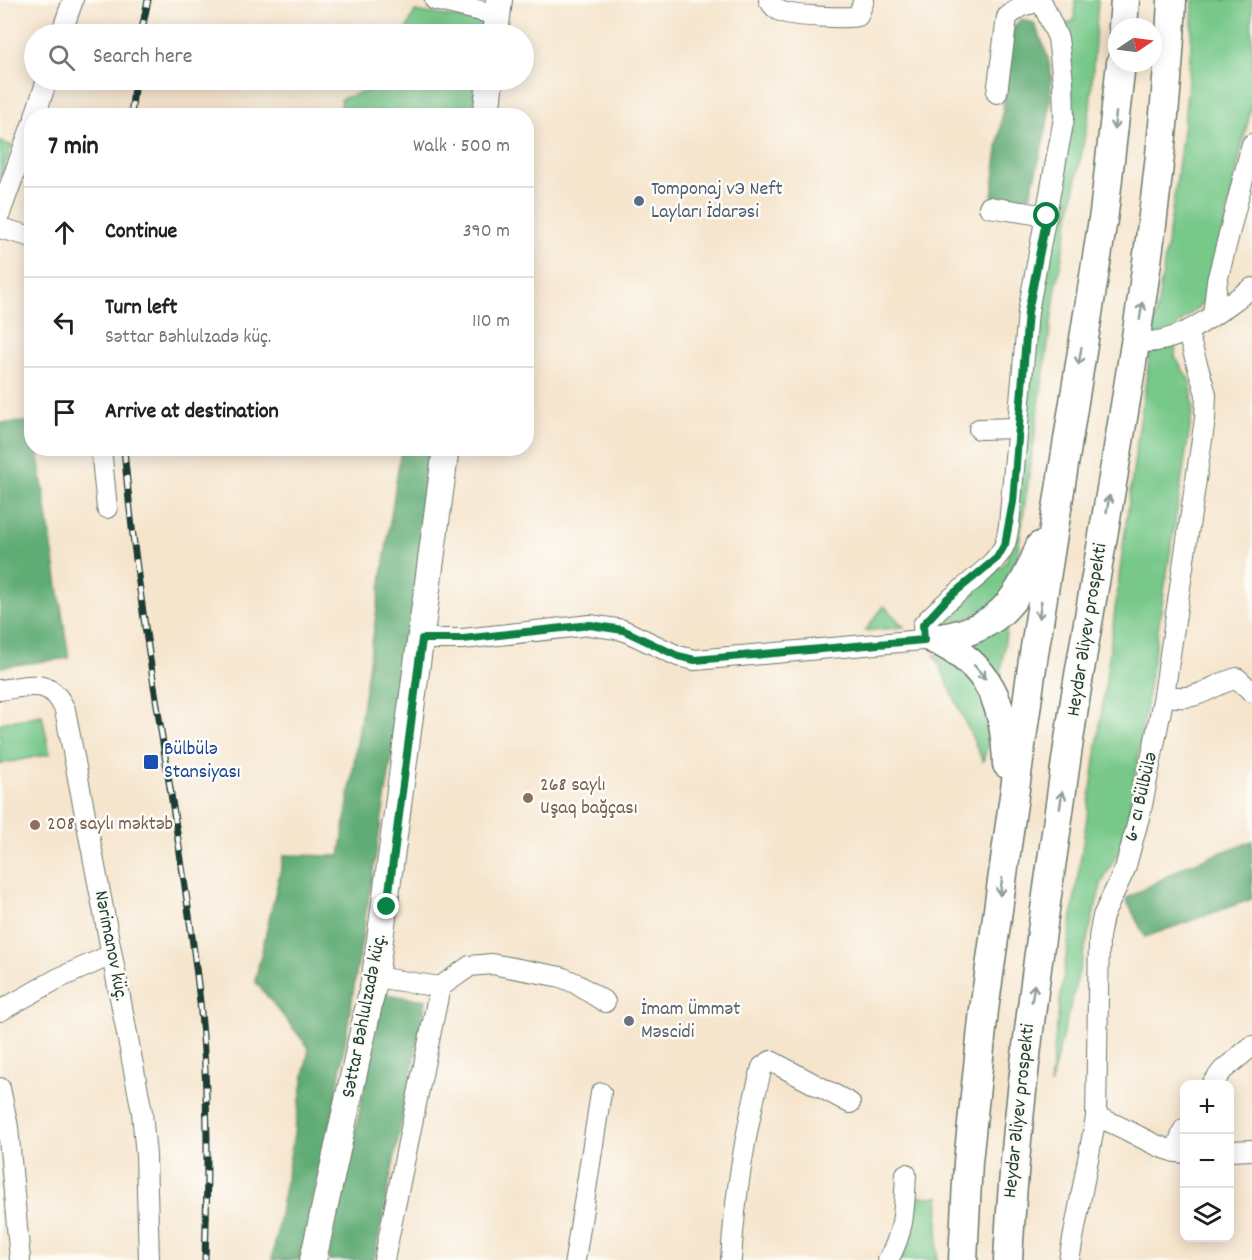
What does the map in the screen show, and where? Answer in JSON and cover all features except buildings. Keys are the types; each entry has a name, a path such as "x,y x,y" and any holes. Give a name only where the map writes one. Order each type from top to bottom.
{"highway":[{"path":"1124,18 1125,0"},
{"name":"Heydər Əliyev prospekti","path":"1008,1260 1013,1163 1029,1020 1081,663 1136,342 1154,209 1169,63 1172,0"},
{"path":"963,1260 971,1139 1007,843 1069,425 1104,213 1120,72"},
{"path":"928,640 963,634 983,626 1001,614 1016,597 1031,572 1045,535 1069,425"},
{"path":"928,640 963,654 987,680 997,700 1004,728 1007,761 1007,843"}],"main road":[{"path":"487,108 489,90"},
{"name":"Səttar Bəhlulzadə küç.","path":"313,1260 375,977 445,456"}],"street":[{"path":"65,24 73,0"},
{"path":"435,0 498,16"},
{"path":"770,0 773,7 785,14 848,18 858,16 864,0"},
{"path":"422,639 463,639 590,625 623,630 678,656 695,660 928,640 923,625 932,613 997,558 1005,544 1013,502 1028,312 1064,118 1064,90 1058,38 1041,0 1021,6 1007,17 997,93"},
{"path":"37,108 43,90"},
{"path":"1213,315 1217,281 1252,144"},
{"path":"0,213 24,147"},
{"path":"989,207 1047,216"},
{"path":"0,228 24,235"},
{"path":"1136,342 1155,344 1172,340 1252,288"},
{"name":"6- cı Bülbülə","path":"1074,1258 1096,1117 1099,937 1103,916 1125,869 1141,810 1164,694 1205,419 1206,394 1187,332"},
{"path":"979,429 1018,428"},
{"path":"102,456 107,508"},
{"path":"1164,694 1179,698 1198,697 1237,678 1249,686 1252,692"},
{"name":"Nərimanov küç.","path":"0,690 39,685 49,689 62,704 142,1112 146,1156 148,1260"},
{"path":"0,1011 57,979 111,955"},
{"path":"384,1260 440,987 470,966 492,964 561,977 575,982 605,1002"},
{"path":"375,977 440,987"},
{"path":"1215,1080 1252,1046"},
{"path":"731,1260 734,1215 745,1130 762,1067 766,1062 771,1061 850,1103"},
{"path":"0,1088 8,1127 20,1260"},
{"path":"575,1260 601,1094"},
{"path":"1096,1117 1112,1122 1154,1145 1180,1152"},
{"path":"1234,1151 1252,1150"},
{"path":"888,1260 899,1241 903,1227 906,1174"}],"green space":[{"path":"1075,0 1098,0 1090,109 1057,282 1014,579 989,612 943,625 944,614 1006,562 1011,544 1036,326 1055,221 1060,27 1074,21"},
{"path":"1193,0 1252,0 1252,103 1207,299 1177,326 1175,357 1191,383 1193,408 1125,838 1101,885 1050,1086 1137,438 1181,148 1191,50"},
{"path":"415,11 484,22 484,24 409,24"},
{"path":"1021,19 1034,23 1047,56 1051,76 1050,107 1029,200 992,196 1013,28"},
{"path":"370,90 476,90 473,108 340,108 341,99"},
{"path":"0,141 12,146 0,179"},
{"path":"24,422 24,456 38,456 69,658 0,667 0,423"},
{"path":"400,456 435,456 406,671 334,1109 300,1260 272,1260 309,1048 255,981 284,855 340,856"},
{"path":"884,606 904,627 865,631"},
{"path":"1008,619 999,685 954,642"},
{"path":"934,654 970,673 990,714 990,737 983,761"},
{"path":"42,715 50,754 0,764 0,723"},
{"path":"1252,841 1252,899 1145,937 1126,899 1187,865"},
{"path":"384,994 426,1000 374,1260 328,1260"},
{"path":"913,1196 939,1197 937,1260 896,1260"}],"railway":[{"path":"143,24 148,0"},
{"path":"132,108 134,90"},
{"path":"125,456 148,649 180,850 202,1018 207,1122 205,1260"}],"place":[{"name":"Tomponaj vэ Neft Layları İdarəsi","path":"639,201"},
{"name":"Bülbülə Stansiyası","path":"151,762"},
{"name":"268 saylı Uşaq bağçası","path":"528,798"},
{"name":"208 saylı məktəb","path":"35,825"},
{"name":"İmam Ümmət Məscidi","path":"629,1021"}],"route":[{"path":"387,907 422,639 463,639 570,625 590,625 623,630 678,656 695,660 924,640 923,625 932,613 997,558 1005,544 1013,502 1028,312 1047,216"}]}
